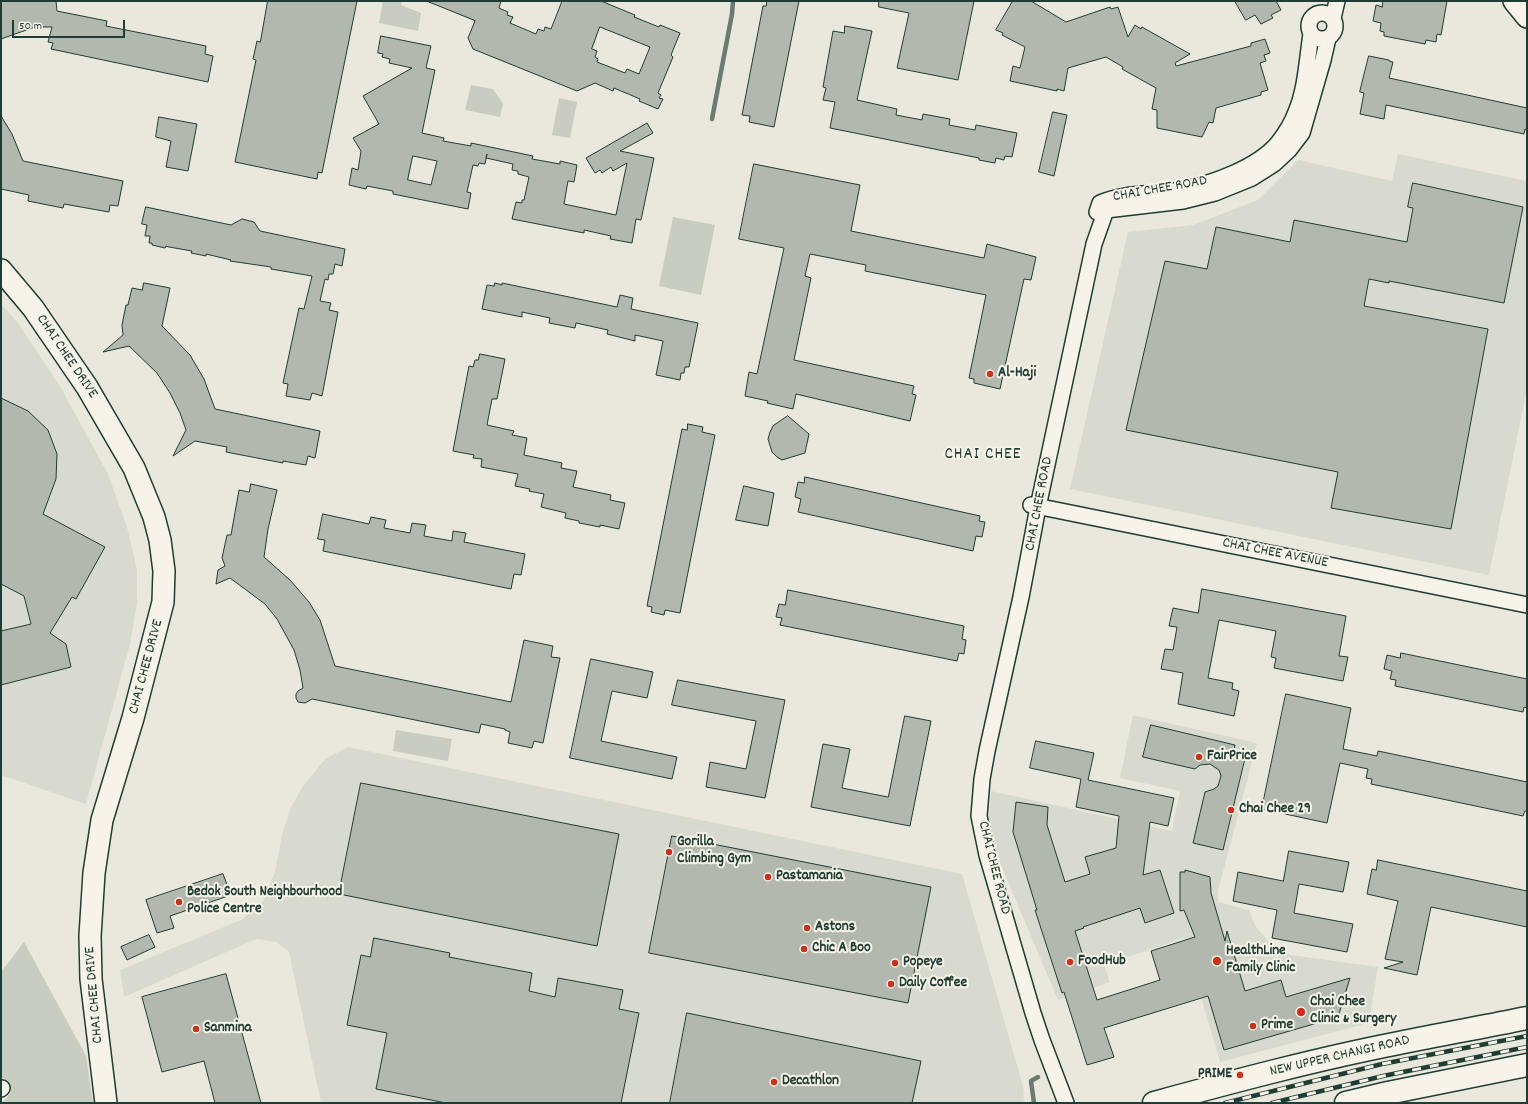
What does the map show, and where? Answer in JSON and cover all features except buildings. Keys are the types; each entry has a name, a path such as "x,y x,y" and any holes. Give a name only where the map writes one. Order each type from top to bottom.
{"main road":[{"name":"NEW UPPER CHANGI ROAD","path":"1154,1103 1351,1053 1527,1018"},
{"path":"1346,1103 1527,1065"}],"street":[{"name":"CHAI CHEE ROAD","path":"1056,1103 1034,1042 979,857 971,816 980,750 1094,244 1106,210 1183,201 1214,193 1252,178 1274,164 1289,150 1302,133 1328,38 1336,27 1333,18 1337,1"},
{"path":"1514,1 1527,17"},
{"name":"CHAI CHEE ROAD","path":"1066,1103 1033,1013 987,855 979,816 982,779 987,751 1021,597 1035,506 1087,242 1100,203 1113,197 1180,190 1211,182 1244,168 1262,158 1277,144 1296,111 1302,92 1312,34 1309,31 1310,18 1319,7 1333,18"},
{"path":"1312,34 1318,39 1328,38"},
{"name":"CHAI CHEE DRIVE","path":"1,270 33,308 87,386 134,468 154,517 161,548 164,571 163,602 134,718 102,820 94,873 90,936 90,979 106,1103"},
{"name":"CHAI CHEE AVENUE","path":"1035,506 1523,604"}],"shaded area":[{"path":"383,1 402,1 401,5 421,13 418,31 379,23"},
{"path":"471,85 493,89 503,104 500,117 465,110"},
{"path":"559,98 577,102 570,138 552,135"},
{"path":"1398,154 1527,181 1527,389 1489,575 1070,489 1128,232 1193,225 1258,200 1298,160 1392,181"},
{"path":"673,217 715,225 701,295 659,286"},
{"path":"1,304 18,323 61,388 108,474 127,527 137,570 137,604 130,644 86,804 1,775"},
{"path":"1133,715 1257,743 1218,891 1218,902 1249,910 1256,927 1273,946 1291,955 1378,967 1369,1023 1220,1062 1184,938 1104,965 1110,982 1058,1000 994,849 989,818 991,791 1172,831 1180,791 1120,778"},
{"path":"396,730 452,739 448,761 393,751"},
{"path":"348,747 962,874 1023,1086 1024,1103 321,1103 289,952 276,942 256,939 124,997 120,970 241,920 263,901 275,872 282,834 291,807 303,786 325,759"},
{"path":"24,942 86,1056 93,1103 2,1103 10,1090 1,1077 1,972"}],"waterway":[{"path":"712,119 732,14 733,1"},
{"path":"1034,1103 1031,1081 1038,1077"}],"railway":[{"path":"1225,1103 1382,1064 1527,1036"},
{"path":"1272,1103 1383,1076 1527,1047"}],"place":[{"name":"Al-Haji","path":"990,374"},
{"name":"FairPrice","path":"1199,757"},
{"name":"Chai Chee 29","path":"1231,810"},
{"name":"Gorilla Climbing Gym","path":"669,852"},
{"name":"Pastamania","path":"768,877"},
{"name":"Bedok South Neighbourhood Police Centre","path":"179,902"},
{"name":"Astons","path":"807,928"},
{"name":"Chic A Boo","path":"804,949"},
{"name":"HealthLine Family Clinic","path":"1217,961"},
{"name":"FoodHub","path":"1070,962"},
{"name":"Popeye","path":"895,963"},
{"name":"Daily Coffee","path":"891,984"},
{"name":"Chai Chee Clinic & Surgery","path":"1301,1012"},
{"name":"Prime","path":"1253,1026"},
{"name":"Sanmina","path":"196,1029"},
{"name":"PRIME","path":"1240,1075"},
{"name":"Decathlon","path":"774,1082"}],"district":[{"name":"CHAI CHEE","path":"983,456"}]}
